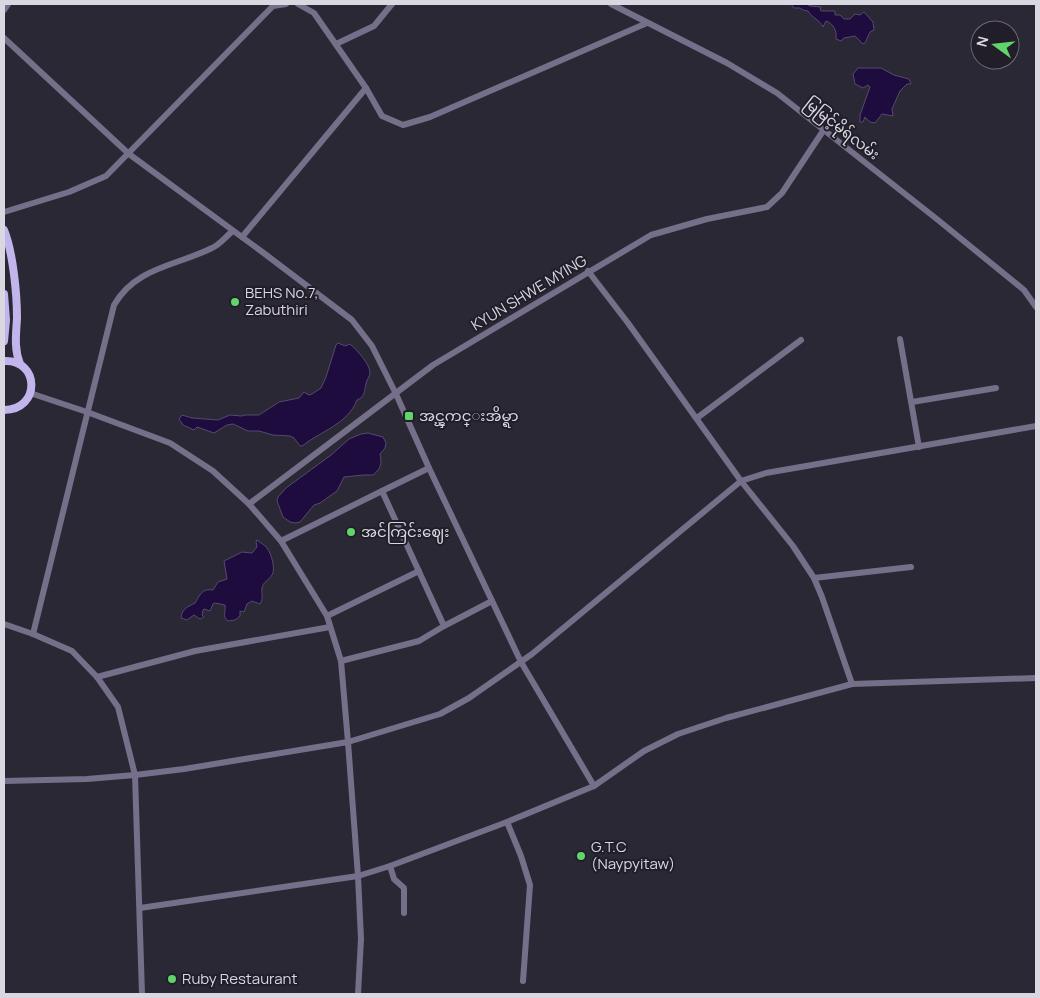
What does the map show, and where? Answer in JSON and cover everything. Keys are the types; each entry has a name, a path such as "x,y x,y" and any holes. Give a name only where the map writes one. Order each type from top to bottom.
{"main road":[{"path":"4,410 10,410 23,404 30,393 32,385 30,377 20,364 17,356 15,343 17,318 13,268 5,233"},
{"path":"4,294 6,320 4,341"},
{"path":"4,361 20,364"}],"street":[{"path":"4,10 8,4"},
{"path":"4,212 69,192 106,176 273,6 286,4"},
{"path":"298,4 314,13 366,88 382,116 403,125 430,117 647,22"},
{"path":"336,44 374,26 392,4"},
{"name":"မြမြင့်မိုရ်လမ်း","path":"611,4 727,63 769,88 1024,290 1036,306"},
{"path":"4,38 129,154 352,320 372,346 396,394 521,662 594,786"},
{"path":"242,237 366,88"},
{"name":"KYUN SHWE MYING","path":"249,504 433,365 588,271 651,235 707,219 767,207 782,194 823,131"},
{"path":"33,634 114,305 130,283 147,273 214,248 233,231"},
{"path":"588,271 697,418 741,481 793,546 814,578 852,684"},
{"path":"900,339 919,446"},
{"path":"697,418 801,340"},
{"path":"912,402 996,388"},
{"path":"30,393 170,443 213,471 249,504 282,541 327,616 341,661 348,742 361,939 358,994"},
{"path":"4,781 135,775 348,742 440,714 469,698 521,662 741,481 766,473 1036,426"},
{"path":"282,541 429,468"},
{"path":"382,492 444,626"},
{"path":"814,578 911,567"},
{"path":"327,616 419,570"},
{"path":"341,661 419,641 492,601"},
{"path":"4,624 72,651 98,677 118,708 135,775 142,994"},
{"path":"98,677 195,651 330,627"},
{"path":"140,908 358,876 390,866 507,822 594,786 644,751 678,734 726,718 852,684 1036,678"},
{"path":"507,822 530,885 523,981"},
{"path":"390,866 394,879 404,888 404,913"}],"shaded area":[{"path":"791,4 807,4 821,7 820,10 835,11 835,15 840,15 844,19 850,19 855,14 860,15 864,12 873,22 874,30 870,32 863,44 855,36 844,38 841,41 836,39 836,33 831,24 826,21 823,27 808,11 794,8"},
{"path":"858,68 881,68 894,75 909,79 911,84 907,84 900,91 892,109 893,116 882,114 875,123 870,122 865,117 863,122 860,122 860,115 870,87 868,85 863,88 855,84 853,74"},
{"path":"338,343 345,346 350,344 366,361 370,374 364,394 341,421 302,446 290,436 248,431 233,424 227,425 214,433 197,427 194,430 183,425 179,419 182,415 192,418 218,420 230,415 259,415 279,402 299,398 304,392 309,395 312,394 321,388"},
{"path":"368,433 383,437 386,443 385,448 380,454 380,466 376,473 373,475 344,477 337,491 314,505 300,522 290,522 283,517 277,501 286,488 331,455 349,439"},
{"path":"257,540 269,550 273,569 272,575 263,586 260,604 252,601 247,604 244,612 240,611 240,616 235,620 228,621 225,616 225,605 215,603 210,611 203,610 202,615 204,617 200,619 194,615 187,620 181,618 184,610 195,603 202,593 206,590 213,590 218,582 227,579 224,561 242,552 252,553 257,547"}],"place":[{"name":"BEHS No.7, Zabuthiri","path":"235,302"},
{"name":"အင္ၾကင္းအိမ္ရာ","path":"409,416"},
{"name":"အင်ကြင်းဈေး","path":"351,532"},
{"name":"G.T.C (Naypyitaw)","path":"581,856"},
{"name":"Ruby Restaurant","path":"172,979"}]}
